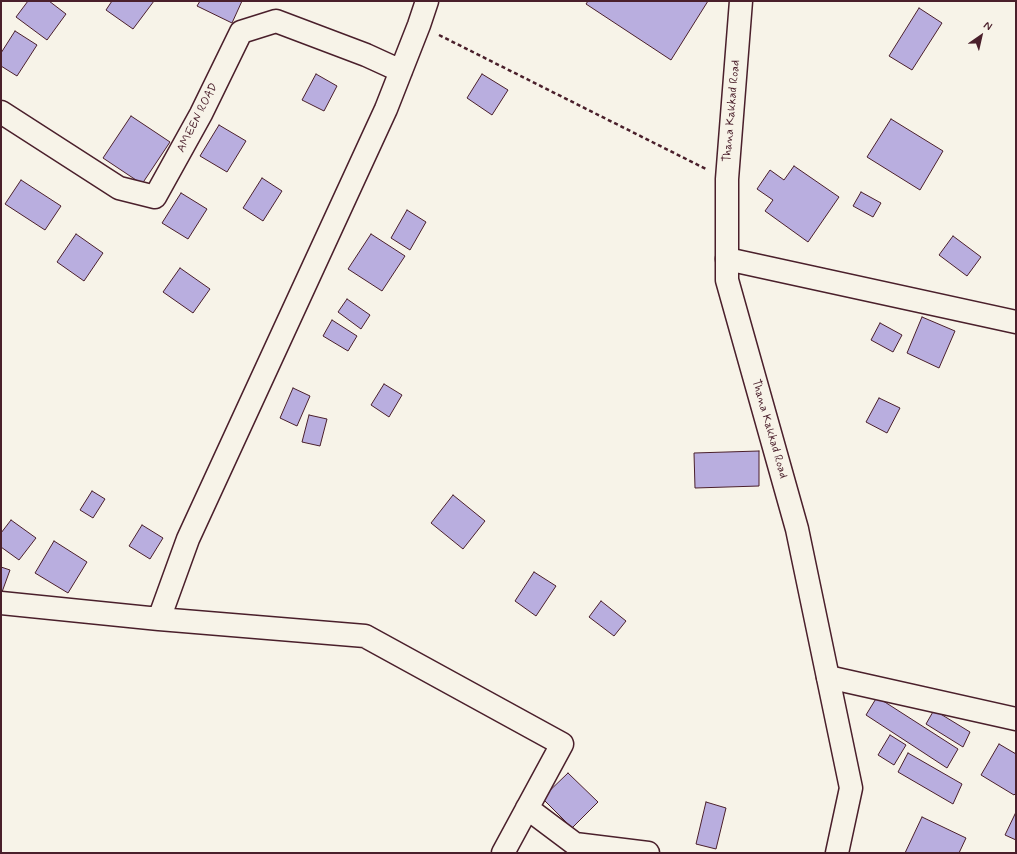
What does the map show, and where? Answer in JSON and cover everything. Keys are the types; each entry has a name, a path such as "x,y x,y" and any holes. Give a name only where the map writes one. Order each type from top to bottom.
{"street":[{"path":"159,619 188,539 386,109 419,26 427,1"},
{"name":"Thana Kakkad Road","path":"741,1 726,179 727,280 797,529 851,788 837,853"},
{"name":"AMEEN ROAD","path":"1,112 119,188 155,197 201,114 241,32 276,21 366,55 401,71"},
{"path":"727,259 1016,322"},
{"path":"1,603 159,619 365,636 562,744 503,853"},
{"path":"828,677 1016,719"},
{"path":"527,808 575,844 648,853"}],"path":[{"path":"419,26 726,179"}],"building":[{"path":"28,1 49,1 66,14 47,40 16,17"},
{"path":"112,1 154,1 133,29 106,10"},
{"path":"200,1 242,1 232,23 197,6"},
{"path":"588,1 708,1 671,60 586,4"},
{"path":"919,8 942,23 912,70 889,56"},
{"path":"15,31 37,45 17,76 1,66 1,53"},
{"path":"316,74 337,86 324,111 302,100"},
{"path":"482,74 508,90 492,115 467,98"},
{"path":"131,116 170,142 142,184 103,158"},
{"path":"891,119 943,151 920,190 867,157"},
{"path":"219,125 246,141 227,172 200,156"},
{"path":"794,166 839,197 808,242 765,211 773,200 757,189 770,170 784,180"},
{"path":"262,178 282,191 263,221 243,208"},
{"path":"21,180 61,206 45,230 5,204"},
{"path":"861,192 881,203 873,217 853,206"},
{"path":"181,193 207,209 188,239 162,223"},
{"path":"407,210 426,222 410,250 391,238"},
{"path":"76,234 103,253 84,281 57,262"},
{"path":"371,234 405,256 382,291 348,269"},
{"path":"953,236 981,257 967,276 939,255"},
{"path":"180,268 210,289 193,313 163,292"},
{"path":"347,299 370,315 361,329 338,312"},
{"path":"922,317 955,331 939,368 907,353"},
{"path":"332,320 357,336 348,351 323,336"},
{"path":"880,323 902,335 893,352 871,340"},
{"path":"384,384 402,395 389,417 371,405"},
{"path":"293,388 310,396 297,426 280,418"},
{"path":"879,398 900,408 887,433 866,422"},
{"path":"309,415 327,419 320,446 302,442"},
{"path":"759,451 759,486 695,488 694,453"},
{"path":"92,491 105,499 93,518 80,510"},
{"path":"453,495 485,521 463,549 431,523"},
{"path":"11,520 36,538 19,560 1,547 1,533"},
{"path":"142,525 163,538 150,559 129,546"},
{"path":"54,541 87,562 68,593 35,573"},
{"path":"1,567 10,570 2,592 1,592"},
{"path":"534,572 556,586 536,616 515,601"},
{"path":"601,601 626,621 614,636 589,617"},
{"path":"877,697 958,749 947,768 866,715"},
{"path":"934,710 970,732 963,747 926,724"},
{"path":"890,735 906,745 894,765 878,755"},
{"path":"999,744 1016,754 1016,793 1014,795 981,775"},
{"path":"908,753 962,784 953,804 898,772"},
{"path":"568,773 598,802 572,828 542,798"},
{"path":"706,802 726,808 716,849 696,844"},
{"path":"1016,812 1016,840 1005,835"},
{"path":"922,817 966,838 959,853 905,853"}]}
